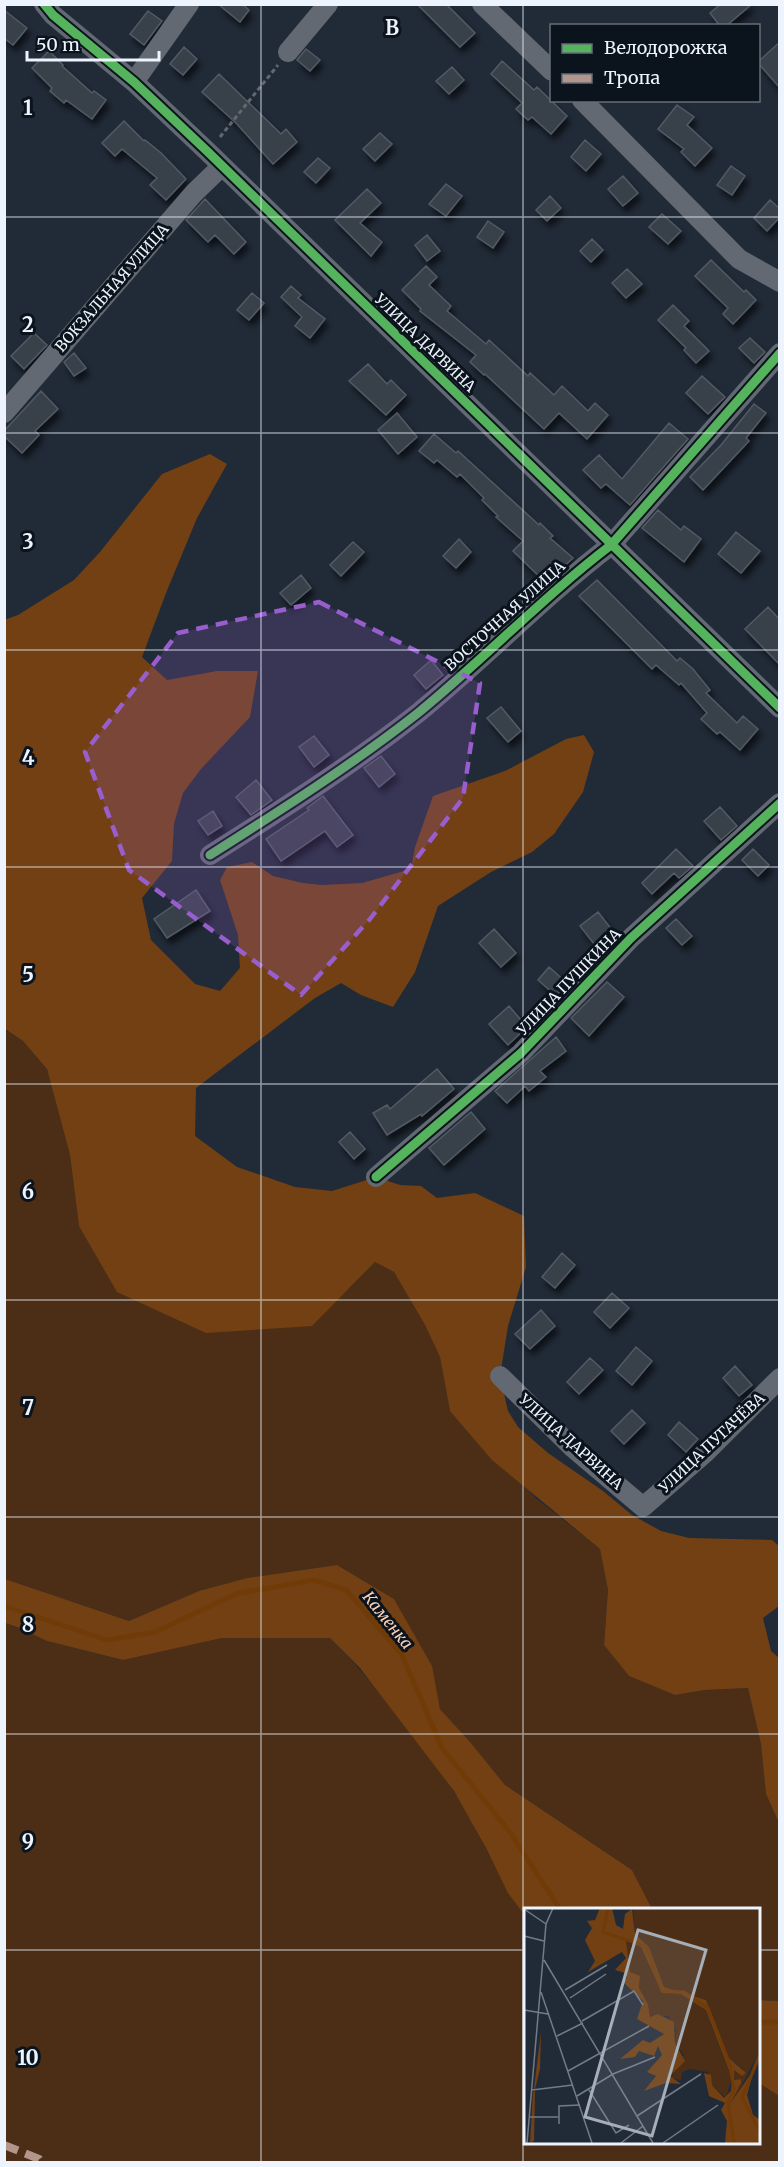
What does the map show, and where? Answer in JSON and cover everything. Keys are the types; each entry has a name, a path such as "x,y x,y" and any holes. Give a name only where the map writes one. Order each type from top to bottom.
{"street":[{"name":"УЛИЦА ДАРВИНА","path":"44,4 53,15 134,82 208,152 780,708"},
{"path":"134,82 189,4"},
{"path":"288,52 328,4"},
{"path":"482,4 550,69"},
{"path":"584,102 739,259 780,282"},
{"name":"ВОКЗАЛЬНАЯ УЛИЦА","path":"4,413 194,193 222,166"},
{"name":"ВОСТОЧНАЯ УЛИЦА","path":"210,855 301,797 417,713 581,568 611,545 780,353"},
{"name":"УЛИЦА ПУШКИНА","path":"376,1177 521,1053 631,938 780,803"},
{"name":"УЛИЦА ДАРВИНА","path":"500,1376 571,1446 643,1507"},
{"name":"УЛИЦА ПУГАЧЁВА","path":"643,1507 705,1453 780,1378"}],"path":[{"path":"208,152 288,52"}],"highlighted area":[{"path":"319,602 480,683 463,798 370,919 301,995 129,870 85,752 178,633"}],"shaded area":[{"path":"210,454 227,464 197,518 142,657 167,680 217,671 258,671 250,717 201,769 183,793 174,824 172,861 142,898 151,940 195,984 220,991 240,968 238,935 220,880 227,867 252,862 273,876 322,885 362,883 411,869 415,847 433,796 505,771 566,739 584,735 594,752 583,792 554,834 532,852 491,872 438,906 415,972 393,1007 361,995 341,983 315,998 196,1088 195,1136 237,1167 295,1187 332,1191 376,1177 400,1185 421,1186 437,1198 475,1193 524,1216 526,1267 508,1326 500,1376 508,1411 518,1427 548,1453 603,1491 632,1515 661,1531 689,1538 772,1540 779,1546 779,1606 763,1618 771,1651 779,1658 779,1823 766,1794 761,1744 748,1688 705,1690 675,1695 629,1676 604,1645 608,1590 600,1549 492,1460 450,1411 440,1357 425,1325 394,1272 375,1262 312,1326 206,1333 117,1292 79,1226 70,1155 47,1069 23,1041 5,1029 4,620 18,615 74,580 100,552 162,474"},
{"path":"4,1029 23,1041 47,1069 70,1155 79,1226 343,1295 375,1262 394,1272 425,1325 440,1357 450,1411 537,1499 600,1549 608,1590 604,1645 629,1676 675,1695 705,1690 748,1688 761,1744 766,1794 779,1823 779,2001 760,2000 760,1908 651,1908 632,1870 505,1785 440,1709 431,1666 394,1599 337,1565 247,1578 199,1591 129,1621 5,1579"},
{"path":"337,1565 394,1599 432,1666 440,1709 505,1785 632,1870 651,1908 524,1908 524,1914 508,1893 454,1791 360,1668 330,1638 222,1638 123,1660 47,1641 5,1623 5,1579 129,1621 199,1591 247,1578"},
{"path":"4,1623 47,1641 122,1660 222,1638 330,1638 347,1655 410,1730 453,1790 524,1914 524,2143 760,2143 760,2084 779,2096 779,2162 5,2162"},
{"path":"760,2000 779,2001 779,2096 760,2084"}],"building":[{"path":"218,4 242,4 249,10 240,22"},
{"path":"417,4 446,4 475,33 460,47"},
{"path":"721,4 752,4 728,24 718,24 710,13"},
{"path":"4,10 27,28 13,45 4,38"},
{"path":"148,11 162,21 144,45 130,34"},
{"path":"780,42 780,88 760,65 760,60"},
{"path":"184,47 197,59 183,75 170,64"},
{"path":"306,49 320,60 310,71 297,60"},
{"path":"49,51 92,93 94,91 106,100 92,119 66,100 64,103 50,91 52,88 32,68"},
{"path":"502,61 534,90 537,87 567,116 551,134 532,117 528,120 516,109 522,103 491,74"},
{"path":"452,67 464,80 449,94 436,81"},
{"path":"219,74 281,134 286,129 297,142 273,164 236,123 202,92"},
{"path":"677,105 694,117 687,125 712,148 695,166 681,152 684,149 658,129"},
{"path":"124,121 144,141 161,153 186,179 166,200 150,185 157,178 122,149 115,156 102,143"},
{"path":"380,133 392,144 375,161 363,149"},
{"path":"585,140 601,154 586,171 571,157"},
{"path":"318,158 330,168 316,183 304,172"},
{"path":"731,166 745,176 732,195 717,185"},
{"path":"623,176 638,193 623,206 608,189"},
{"path":"446,184 462,196 446,216 429,204"},
{"path":"367,189 381,203 360,223 382,242 371,256 335,220"},
{"path":"550,196 561,208 547,221 536,210"},
{"path":"205,199 246,242 234,254 215,235 208,242 186,220"},
{"path":"770,200 780,209 780,217 767,231 754,218"},
{"path":"662,214 681,231 668,244 649,227"},
{"path":"488,221 504,232 493,248 477,237"},
{"path":"427,235 440,251 427,261 415,245"},
{"path":"592,239 603,250 591,262 580,251"},
{"path":"711,260 744,292 746,290 756,300 733,324 723,314 728,308 695,276"},
{"path":"426,266 437,277 429,285 451,306 447,311 486,344 489,340 528,376 530,373 554,395 562,386 588,411 595,403 608,415 587,439 559,413 544,429 470,362 476,355 420,311 421,309 402,290"},
{"path":"627,269 642,284 626,298 612,283"},
{"path":"291,286 301,295 298,298 325,319 310,338 295,326 302,317 281,297"},
{"path":"252,293 264,303 249,320 237,310"},
{"path":"673,305 689,321 684,326 709,351 696,363 684,350 686,348 658,320"},
{"path":"34,333 47,345 24,369 11,356"},
{"path":"750,338 765,352 754,363 739,348"},
{"path":"74,353 86,368 74,376 64,362"},
{"path":"368,364 387,384 391,380 406,395 386,415 349,381"},
{"path":"702,376 725,397 708,414 686,393"},
{"path":"41,391 58,409 35,431 39,435 22,453 4,436 4,431"},
{"path":"754,404 766,413 746,438 749,441 703,490 690,477 721,445"},
{"path":"397,413 417,437 398,454 378,430"},
{"path":"669,423 688,439 630,505 606,484 601,488 583,470 599,455 622,479"},
{"path":"434,434 456,453 458,451 539,525 540,523 553,536 550,538 573,558 546,583 513,551 523,541 496,517 498,516 482,500 484,498 460,474 457,477 437,460 434,463 419,451"},
{"path":"658,510 681,530 684,526 701,539 684,562 642,528"},
{"path":"736,532 760,551 741,573 718,554"},
{"path":"459,539 471,552 456,568 443,556"},
{"path":"353,542 364,552 341,576 330,565"},
{"path":"301,575 311,588 291,605 280,593"},
{"path":"597,580 677,661 680,658 693,669 710,690 706,693 737,723 743,716 758,729 740,750 701,719 707,713 681,683 679,685 656,665 652,669 579,596"},
{"path":"768,607 780,620 780,665 745,629"},
{"path":"431,660 443,675 426,689 414,675"},
{"path":"501,707 521,731 508,742 487,718"},
{"path":"314,736 329,755 314,767 299,747"},
{"path":"381,756 395,774 379,787 364,768"},
{"path":"256,780 272,800 251,815 236,797"},
{"path":"323,796 353,835 337,847 325,831 281,861 266,839 309,810 307,808"},
{"path":"720,807 737,826 721,840 704,821"},
{"path":"213,811 222,826 208,835 198,821"},
{"path":"676,849 693,866 679,878 674,873 652,894 642,883"},
{"path":"753,849 769,865 758,876 742,860"},
{"path":"196,890 210,911 167,938 154,919"},
{"path":"598,912 616,935 598,949 580,926"},
{"path":"676,919 692,936 682,945 666,928"},
{"path":"494,929 516,953 501,967 479,943"},
{"path":"549,967 567,983 556,996 538,980"},
{"path":"607,982 624,997 589,1036 571,1018"},
{"path":"509,1006 527,1027 508,1045 489,1024"},
{"path":"556,1037 566,1051 540,1071 546,1077 529,1091 525,1086 507,1103 495,1091"},
{"path":"437,1069 454,1089 422,1116 421,1114 387,1135 373,1113 387,1105 390,1109"},
{"path":"471,1112 485,1129 444,1165 429,1148"},
{"path":"350,1132 365,1149 354,1159 339,1142"},
{"path":"562,1253 575,1265 555,1288 542,1277"},
{"path":"612,1293 629,1308 610,1328 594,1312"},
{"path":"541,1310 555,1326 530,1349 515,1334"},
{"path":"636,1347 652,1361 632,1385 616,1371"},
{"path":"590,1358 603,1370 579,1394 567,1382"},
{"path":"735,1366 752,1385 739,1396 723,1378"},
{"path":"632,1410 645,1423 624,1444 611,1431"},
{"path":"679,1422 698,1439 686,1452 668,1435"}],"waterway":[{"name":"Каменка","path":"4,1606 107,1640 155,1632 236,1594 314,1580 346,1590 401,1653 442,1748 509,1831 559,1908"},
{"name":"Каменка","path":"760,2022 780,2022"}],"marked path":[{"path":"4,2145 39,2159 41,2162"}],"cycle path":[{"path":"44,4 53,15 134,82 208,152 780,708"},
{"path":"210,855 342,769 418,713 561,586 611,545 780,353"},
{"path":"376,1177 521,1053 631,938 780,803"}]}
